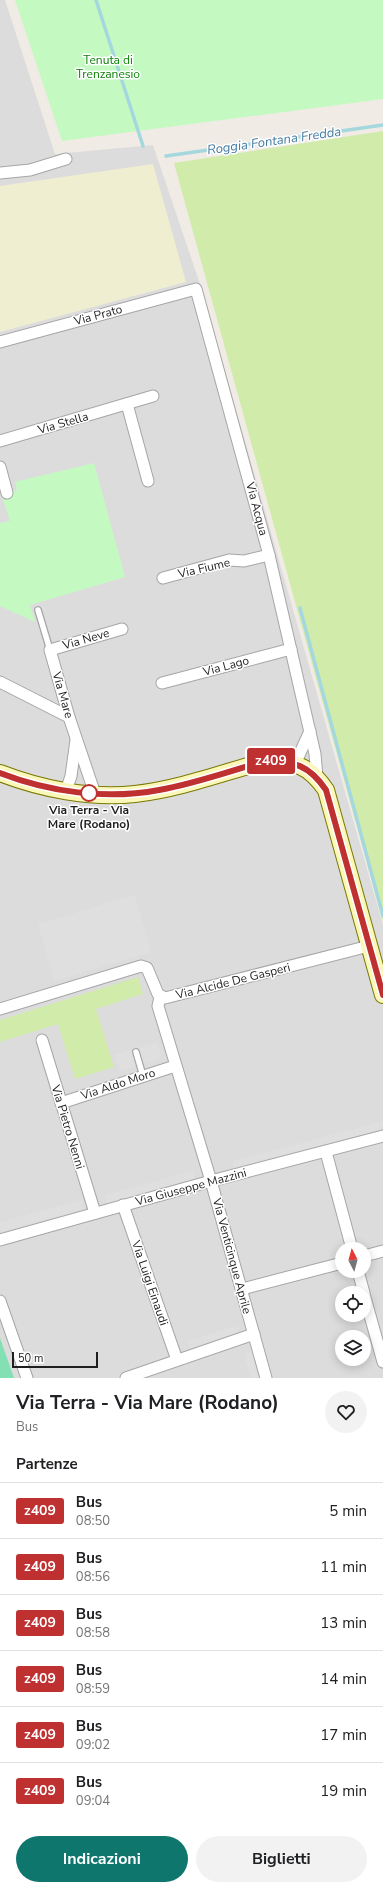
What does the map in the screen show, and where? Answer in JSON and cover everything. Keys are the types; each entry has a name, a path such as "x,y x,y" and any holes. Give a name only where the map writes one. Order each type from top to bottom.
{"street":[{"path":"0,173 30,170 66,159"},
{"name":"Via Prato","path":"0,342 196,289"},
{"name":"Via Acqua","path":"196,289 269,555 315,754 317,777"},
{"name":"Via Stella","path":"0,442 154,396"},
{"path":"127,404 148,481"},
{"path":"0,467 7,493"},
{"name":"Via Fiume","path":"163,578 229,560 244,561 269,555"},
{"name":"Via Neve","path":"50,650 122,629"},
{"name":"Via Lago","path":"162,683 291,649"},
{"name":"Via Mare","path":"50,650 76,740 95,794"},
{"path":"0,682 69,717"},
{"path":"295,764 310,731"},
{"name":"Via Mare","path":"66,791 71,776 76,740"},
{"path":"0,773 31,784 66,791 95,794 133,794 159,790 265,761 281,761 295,764 317,777 326,790 383,995"},
{"name":"Via Alcide De Gasperi","path":"0,1009 141,966 147,968 160,997 168,998 369,946"},
{"name":"Via Venticinque Aprile","path":"160,997 158,1006 211,1181 266,1378"},
{"name":"Via Pietro Nenni","path":"42,1040 95,1213"},
{"name":"Via Aldo Moro","path":"61,1103 175,1066"},
{"name":"Via Giuseppe Mazzini","path":"0,1240 211,1181 383,1136"},
{"path":"326,1152 350,1242"},
{"name":"Via Luigi Einaudi","path":"123,1205 178,1360"},
{"path":"371,1254 383,1251"},
{"path":"242,1289 335,1264"},
{"path":"0,1301 28,1378"},
{"path":"371,1319 383,1362"},
{"path":"126,1378 254,1334"}],"lane":[{"path":"38,610 50,650"},
{"path":"136,1052 143,1076"}],"shaded area":[{"path":"0,0 5,0 55,154 153,145 201,287 383,925 383,1378 0,1378"},
{"path":"135,895 151,952 54,981 38,924"},
{"path":"157,1042 161,1055 158,1059 120,1071 115,1055"},
{"path":"383,1121 383,1130 235,1170 233,1161"},
{"path":"193,1171 195,1180 107,1204 105,1195"},
{"path":"82,1200 84,1209 0,1232 0,1222"},
{"path":"236,1326 239,1334 190,1349 188,1341"},
{"path":"251,1352 258,1378 251,1378 244,1354"}],"green space":[{"name":"Tenuta di Trenzanesio","path":"15,0 383,0 383,99 62,141"},
{"path":"383,131 383,921 174,163"},
{"path":"153,164 186,282 0,332 0,186"},
{"path":"94,463 125,577 30,605 35,622 0,606 0,523 10,521 1,493 17,490 15,482"},
{"path":"138,977 143,994 96,1009 114,1067 75,1079 58,1024 0,1042 0,1020"},
{"path":"0,1338 14,1378 0,1378"}],"waterway":[{"path":"96,0 143,146"},
{"name":"Roggia Fontana Fredda","path":"166,156 383,125"},
{"path":"300,608 383,916"}],"bus line":[{"name":"z409","path":"0,773 21,781 52,789 95,794 133,794 159,790 187,783 265,761 281,761 295,764 308,770 317,777 326,790 383,995"}],"place":[{"name":"Via Terra - Via Mare (Rodano)","path":"89,793"}]}
